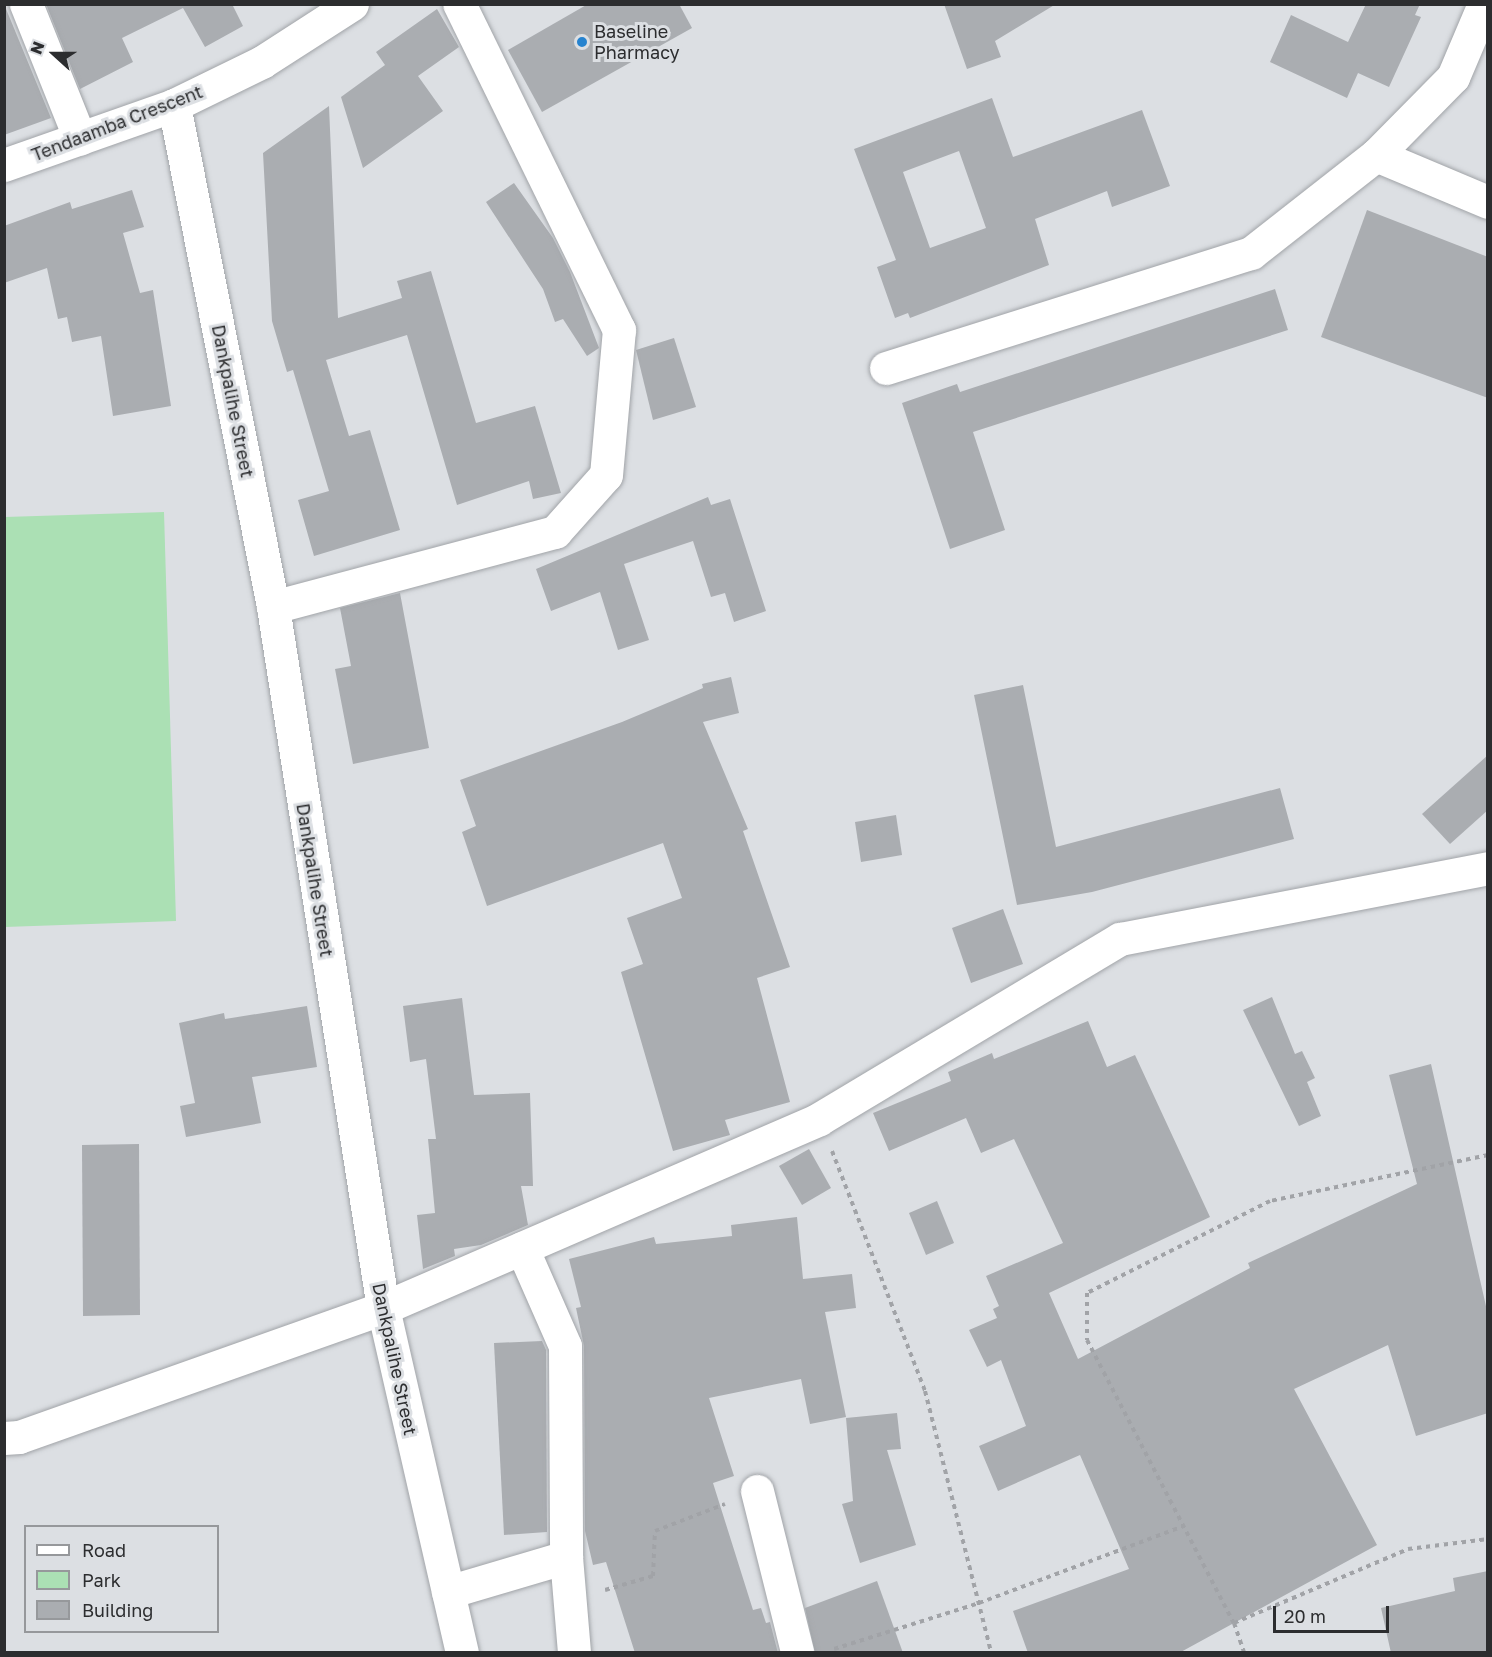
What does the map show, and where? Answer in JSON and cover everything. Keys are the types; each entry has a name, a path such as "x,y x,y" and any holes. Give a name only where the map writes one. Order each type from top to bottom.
{"street":[{"path":"26,4 80,139"},
{"name":"Tendaamba Crescent","path":"4,165 174,105 262,62 352,4"},
{"path":"273,607 555,532 606,475 619,330 459,4"},
{"path":"886,368 1251,254 1376,155 1453,77 1484,4"},
{"name":"Dankpalihe Street","path":"174,105 273,607 383,1308 462,1653"},
{"path":"1376,155 1488,202"},
{"path":"4,1438 19,1437 383,1308 819,1119 1120,939 1488,868"},
{"path":"522,1248 565,1347 566,1557 574,1653"},
{"path":"757,1491 797,1653"},
{"path":"448,1592 566,1557"}],"path":[{"path":"819,1119 925,1391 991,1653"},
{"path":"1244,1653 1234,1623 1087,1340 1087,1293 1270,1201 1488,1155"},
{"path":"570,1600 653,1576 655,1531 757,1491"},
{"path":"823,1653 979,1603 1184,1526"},
{"path":"1234,1623 1408,1549 1488,1539"}],"green space":[{"path":"164,512 176,921 5,927 5,517"}],"building":[{"path":"4,4 51,118 4,135"},
{"path":"46,4 232,4 243,26 205,47 183,8 122,38 133,62 80,89"},
{"path":"588,4 679,4 692,28 542,112 508,50"},
{"path":"944,4 1056,4 995,41 1001,57 967,69"},
{"path":"1366,4 1420,4 1415,15 1421,17 1389,87 1358,73 1347,98 1270,62 1291,15 1348,42"},
{"path":"437,9 459,47 418,76 443,111 363,168 341,97 385,65 376,52"},
{"path":"992,98 1013,157 1142,110 1170,186 1112,207 1107,191 1035,219 1049,265 910,318 908,313 895,318 877,267 896,260 854,149","holes":["959,151 986,228 930,248 903,172"]},
{"path":"329,106 338,318 402,298 397,281 431,271 476,423 535,406 561,493 533,499 529,481 457,505 407,335 326,360 349,436 370,430 400,530 314,556 298,500 329,491 293,370 287,372 272,321 263,153"},
{"path":"514,183 553,238 570,272 599,348 587,356 563,319 555,322 543,289 486,202"},
{"path":"132,190 144,227 123,233 140,293 153,290 171,406 113,416 101,336 72,342 67,317 58,319 47,268 4,283 4,226 70,202 72,209"},
{"path":"1367,210 1488,257 1488,398 1321,337"},
{"path":"1275,289 1288,330 973,432 1005,530 950,549 902,403 957,384 960,392"},
{"path":"674,338 696,407 653,420 636,350"},
{"path":"708,497 711,505 730,499 766,611 734,622 725,593 711,597 693,541 624,564 649,640 618,650 600,592 551,611 536,569"},
{"path":"400,593 429,748 353,764 335,669 351,666 340,608"},
{"path":"731,677 739,713 703,722 748,829 743,831 790,967 757,978 790,1102 725,1120 730,1135 673,1151 621,972 643,964 627,918 682,898 663,843 487,906 462,832 476,826 460,780 622,722 703,688 702,684"},
{"path":"1023,685 1056,847 1280,788 1294,839 1092,892 1017,905 974,695"},
{"path":"1488,755 1488,810 1450,844 1422,814"},
{"path":"896,815 902,855 861,862 855,822"},
{"path":"1003,909 1023,964 971,983 952,928"},
{"path":"1272,997 1295,1054 1302,1051 1315,1078 1307,1082 1321,1116 1299,1126 1243,1010"},
{"path":"462,998 474,1095 530,1093 533,1186 521,1186 528,1225 481,1245 454,1249 455,1256 423,1269 417,1215 435,1213 428,1139 436,1139 426,1059 410,1062 403,1006"},
{"path":"307,1006 317,1067 252,1077 261,1123 186,1137 180,1106 195,1103 179,1023 224,1013 225,1019"},
{"path":"1088,1021 1107,1067 1135,1055 1210,1217 1049,1293 1078,1359 1250,1268 1248,1263 1417,1184 1389,1075 1431,1064 1488,1315 1488,1413 1416,1436 1388,1345 1294,1389 1377,1545 1179,1653 1028,1653 1013,1611 1129,1569 1080,1455 998,1491 979,1446 1026,1426 1001,1360 987,1367 969,1330 997,1318 993,1309 999,1306 986,1276 1063,1243 1014,1139 981,1153 966,1118 889,1151 873,1113 951,1081 948,1072 992,1053 994,1059"},
{"path":"139,1144 140,1315 83,1316 82,1145"},
{"path":"809,1149 831,1188 802,1205 779,1166"},
{"path":"937,1201 954,1243 926,1255 909,1213"},
{"path":"797,1217 803,1279 852,1274 856,1308 825,1312 846,1417 810,1424 801,1379 709,1398 734,1476 713,1483 753,1610 761,1608 766,1623 770,1622 778,1653 635,1653 606,1562 593,1565 585,1531 584,1346 576,1308 581,1307 569,1259 654,1237 656,1244 732,1236 731,1225"},
{"path":"542,1341 546,1350 547,1532 504,1535 494,1343"},
{"path":"897,1413 901,1449 887,1450 916,1545 860,1563 842,1504 853,1501 846,1418"},
{"path":"1488,1571 1488,1653 1391,1653 1381,1608 1455,1591 1453,1578"},
{"path":"877,1581 903,1653 815,1653 805,1608"}],"place":[{"name":"Baseline Pharmacy","path":"582,42"}]}
